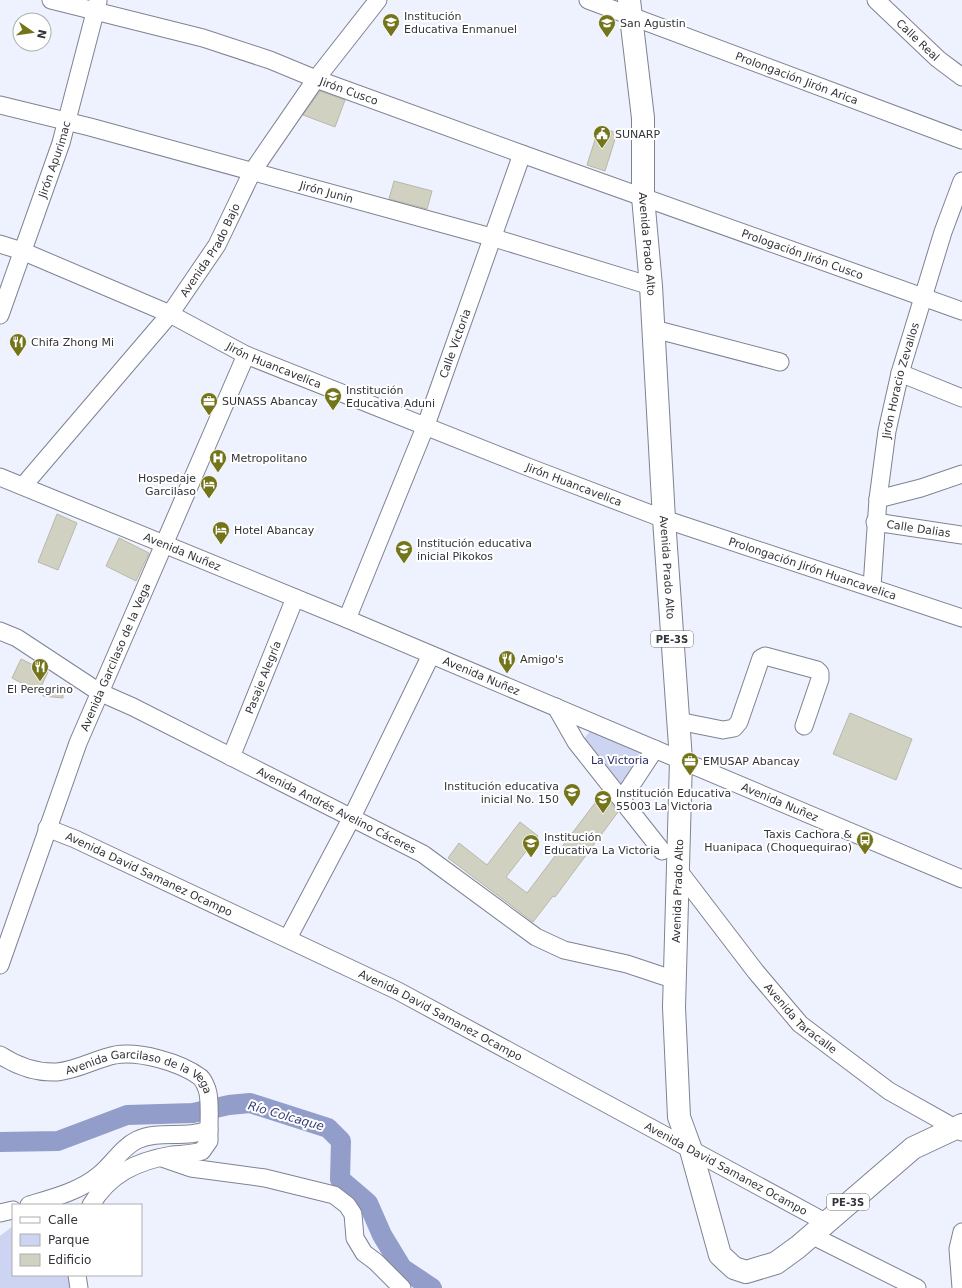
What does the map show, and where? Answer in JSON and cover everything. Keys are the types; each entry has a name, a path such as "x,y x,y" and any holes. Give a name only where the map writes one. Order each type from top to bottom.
{"highway":[{"name":"Avenida Prado Alto","path":"630,8 642,118 643,196 654,329 664,519 681,760 674,1007 679,1116 691,1150 720,1254 734,1268 746,1272 776,1263 798,1247 818,1228"},
{"name":"PE-3S","path":"818,1228 912,1148 960,1128"}],"street":[{"name":"Jirón Cusco","path":"51,0 96,6 270,60 316,79 522,154 643,196"},
{"name":"Avenida Prado Bajo","path":"23,486 170,314 217,245 252,172 316,79 378,0"},
{"name":"Prolongación Jirón Arica","path":"588,0 630,8 962,140"},
{"name":"Calle Real","path":"876,0 938,59 962,77"},
{"name":"Jirón Apurimac","path":"0,315 61,143 96,6"},
{"name":"Jirón Junin","path":"0,105 491,237 651,286"},
{"name":"Calle Victoria","path":"346,619 426,425 491,237 522,154"},
{"name":"Jirón Horacio Zevallos","path":"872,587 875,522 887,431 900,373 943,232 962,181"},
{"name":"Prologación Jirón Cusco","path":"643,196 962,311"},
{"name":"Jirón Huancavelica","path":"0,244 22,251 170,314 246,355 426,425 528,467 664,519"},
{"path":"654,329 780,362"},
{"name":"Avenida Garcilaso de la Vega","path":"0,965 78,743 246,355"},
{"path":"900,373 962,398"},
{"path":"878,499 921,488 962,474"},
{"name":"Avenida Nuñez","path":"0,477 346,619 962,879"},
{"name":"Prolongación Jirón Huancavelica","path":"664,519 962,618"},
{"name":"Calle Dalias","path":"875,522 962,535"},
{"name":"Pasaje Alegría","path":"231,757 295,598"},
{"name":"Avenida Andrés Avelino Cáceres","path":"0,631 17,638 99,692 133,707 351,819 423,854 536,937 564,950 628,964 675,980"},
{"path":"288,938 351,819 431,655"},
{"path":"678,721 723,730 734,728 739,722 761,658 765,656 818,670 820,673 820,679 804,726"},
{"path":"556,707 576,742 662,851"},
{"path":"622,799 655,749"},
{"name":"Avenida David Samanez Ocampo","path":"47,828 75,839 398,991 691,1150 917,1288"},
{"name":"Avenida Taracalle","path":"678,870 756,972 800,1024 889,1091 960,1128"},
{"name":"Avenida Garcilaso de la Vega","path":"0,1055 14,1064 33,1070 56,1072 76,1069 116,1055 138,1055 177,1065 201,1077 208,1092 210,1141 202,1151 162,1158 131,1166 104,1188 92,1204"},
{"path":"32,1204 77,1189 99,1175 119,1154 137,1140 160,1134 199,1134 209,1127"},
{"path":"162,1158 190,1168 265,1178 334,1195 347,1205 353,1214 355,1238 364,1254 376,1262 402,1288"},
{"path":"0,1213 12,1210"},
{"path":"961,1288 958,1250 962,1232"},
{"path":"77,1276 79,1288"}],"green space":[{"name":"La Victoria","path":"591,730 649,749 621,792 582,741"},
{"path":"12,1227 12,1276 70,1276 72,1288 0,1288 0,1236"}],"building":[{"path":"320,91 345,100 335,127 303,115"},
{"name":"SUNARP","path":"599,127 617,133 605,171 587,165"},
{"path":"394,181 432,191 427,209 389,199"},
{"path":"57,514 77,523 58,570 38,562"},
{"path":"119,538 149,553 136,581 106,566"},
{"path":"21,659 48,672 40,689 63,686 63,698 43,696 43,694 12,678"},
{"path":"850,713 912,739 896,780 833,754"},
{"path":"601,795 610,802 618,812 555,897 553,896 533,922 448,858 459,843 487,865 520,822 538,836 506,877 527,893"}],"waterway":[{"name":"Río Colcaque","path":"0,1142 58,1141 127,1115 193,1113 229,1105 250,1103 328,1128 341,1141 340,1179 368,1203 382,1235 402,1268 432,1288"}],"place":[{"name":"Institución Educativa Enmanuel","path":"391,37"},
{"name":"San Agustin","path":"607,38"},
{"name":"SUNARP","path":"602,149"},
{"name":"Chifa Zhong Mi","path":"18,357"},
{"name":"Institución Educativa Aduni","path":"333,411"},
{"name":"SUNASS Abancay","path":"209,416"},
{"name":"Metropolitano","path":"218,473"},
{"name":"Hospedaje Garcilaso","path":"209,499"},
{"name":"Hotel Abancay","path":"221,545"},
{"name":"Institución educativa inicial Pikokos","path":"404,564"},
{"name":"Amigo's","path":"507,674"},
{"name":"El Peregrino","path":"40,682"},
{"name":"EMUSAP Abancay","path":"690,776"},
{"name":"Institución educativa inicial No. 150","path":"572,807"},
{"name":"Institución Educativa 55003 La Victoria","path":"603,814"},
{"name":"Taxis Cachora & Huanipaca (Choquequirao)","path":"865,855"},
{"name":"Institución Educativa La Victoria","path":"531,858"}]}
